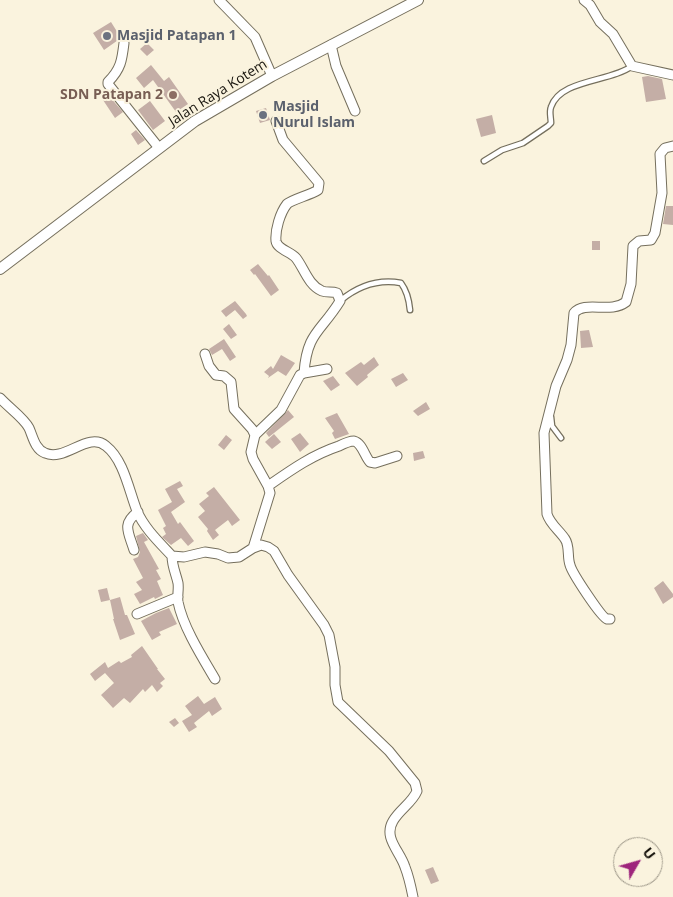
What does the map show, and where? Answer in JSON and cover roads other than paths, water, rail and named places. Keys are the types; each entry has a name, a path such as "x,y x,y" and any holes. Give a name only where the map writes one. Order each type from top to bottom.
{"street":[{"path":"219,0 255,38 272,76"},
{"name":"Jalan Raya Kotem","path":"0,269 195,121 272,76 418,0"},
{"path":"584,0 590,5 600,22 613,34 632,66 673,75"},
{"path":"124,43 123,60 108,84 159,148"},
{"path":"331,45 336,66 355,110"},
{"path":"276,121 283,140 319,182 318,190 309,195 291,200 286,206 278,224 276,242 278,246 296,258 316,287 324,292 337,292 340,301 311,339 307,348 304,373"},
{"path":"610,619 601,616 572,570 566,540 549,520 547,514 544,433 556,386 571,345 575,311 581,308 616,307 628,299 631,284 633,246 639,241 648,241 653,238 662,193 660,154 665,148 673,146"},
{"path":"205,354 209,366 216,375 224,376 231,382 234,409 256,435"},
{"path":"253,548 270,494 251,452 256,435 281,410 296,381 304,373 327,370"},
{"path":"0,398 29,428 35,444 42,452 52,455 71,451 93,442 106,445 111,451 125,474 138,512 149,529 172,556 172,566 179,587 180,608 196,647 215,679"},
{"path":"268,486 304,461 348,442 358,444 370,462 375,463 397,456"},
{"path":"134,550 127,523 138,512"},
{"path":"172,556 205,552 228,558 239,557 261,545 274,551 329,635 335,667 335,685 338,702 389,751 415,783 417,791 415,797 399,813 392,822 390,829 392,843 405,864 413,897"},
{"path":"137,614 178,597"}],"lane":[{"path":"484,162 502,150 523,143 548,126 551,123 550,107 565,91 619,74 632,66"},
{"path":"340,301 354,290 365,285 391,281 401,282 408,296 410,310"},
{"path":"550,413 552,426 561,438"}],"place":[{"name":"Masjid Patapan 1","path":"107,36"},
{"name":"SDN Patapan 2","path":"173,95"},
{"name":"Masjid Nurul Islam","path":"263,115"}]}
